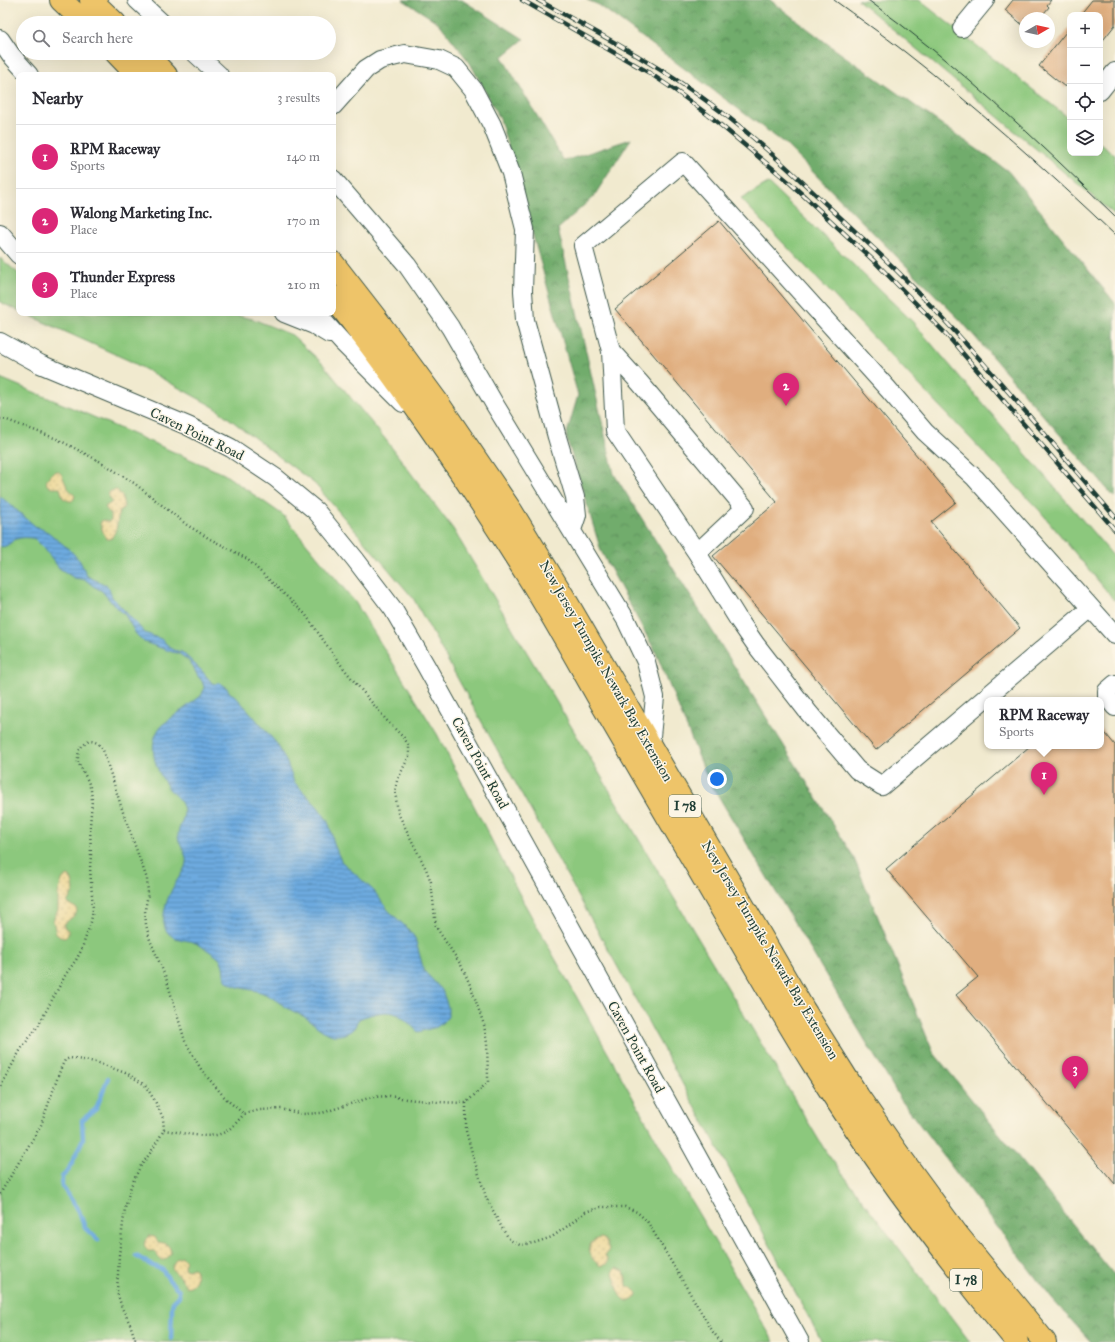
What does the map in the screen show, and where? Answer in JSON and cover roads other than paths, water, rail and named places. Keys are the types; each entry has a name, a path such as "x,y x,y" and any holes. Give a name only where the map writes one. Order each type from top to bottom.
{"highway":[{"path":"61,0 78,16"},
{"path":"91,0 108,16"},
{"path":"123,60 134,72"},
{"path":"152,60 163,72"},
{"name":"New Jersey Turnpike Newark Bay Extension","path":"336,267 436,400 494,484 548,570 804,1010 858,1096 957,1234 1045,1342"},
{"name":"New Jersey Turnpike Newark Bay Extension","path":"336,301 434,433 472,489 528,578 814,1066 873,1155 917,1216 1017,1342"}],"street":[{"path":"137,0 154,16"},
{"path":"962,28 985,0"},
{"path":"0,39 11,55 26,72"},
{"path":"336,103 366,69 380,60 405,54 439,60 456,68 473,89 492,126 511,173 525,229 523,292 524,320 575,497 576,515 572,530"},
{"path":"203,60 216,72"},
{"path":"1103,88 1115,72"},
{"path":"984,699 882,786 857,770 808,712 756,645 697,553 615,431 611,352 584,246 683,162 925,432 975,478 1115,635"},
{"path":"336,182 407,265 450,327 495,405 626,620 646,662 656,697 650,746"},
{"path":"0,233 16,252"},
{"path":"291,316 314,326 343,343"},
{"path":"319,316 343,343 434,433"},
{"name":"Caven Point Road","path":"0,342 40,364 188,426 231,448 276,478 316,511 356,559 393,609 426,666 800,1342"},
{"path":"611,352 640,383 745,508 697,553"},
{"path":"986,697 1091,608"},
{"path":"1115,684 1107,690 1107,697 1115,707"}],"water":[{"path":"0,496 35,526 48,532 70,550 80,561 87,576 106,585 109,588 112,597 145,633 161,639 173,650 182,652 212,683 219,683 227,688 277,744 287,763 294,782 318,807 327,820 341,861 374,891 388,910 409,930 415,938 424,971 442,990 448,1007 448,1017 437,1027 418,1032 399,1015 382,1012 368,1015 359,1019 351,1031 341,1035 329,1034 303,1016 290,1010 266,994 232,985 224,976 222,963 217,956 193,942 173,937 167,932 164,922 165,909 172,890 186,863 186,859 178,838 184,811 180,801 169,789 160,774 154,757 154,740 162,725 201,696 204,687 202,681 188,660 178,653 144,642 136,634 125,615 102,591 86,580 74,578 59,568 35,539 19,538 2,547 0,545"}],"waterway":[{"path":"98,1240 85,1228 79,1211 62,1186 62,1177 68,1171 83,1139 82,1120 96,1109 108,1078"},
{"path":"136,1256 153,1266 162,1269 169,1280 179,1290 179,1296 173,1302 172,1307 171,1339"}],"tram line":[{"path":"834,0 896,45 986,118 1064,187 1115,235"},
{"path":"868,0 965,76 1026,131 1115,216"}],"railway":[{"path":"522,0 648,72 676,91 711,117 790,183 874,261 946,334 1115,530"},
{"path":"538,0 584,25 675,79 719,110 775,156 886,260 932,307 1012,396 1115,517"}],"place":[{"name":"Walong Marketing Inc.","path":"786,406"},
{"name":"RPM Raceway","path":"1044,795"},
{"name":"Thunder Express","path":"1075,1089"}]}
